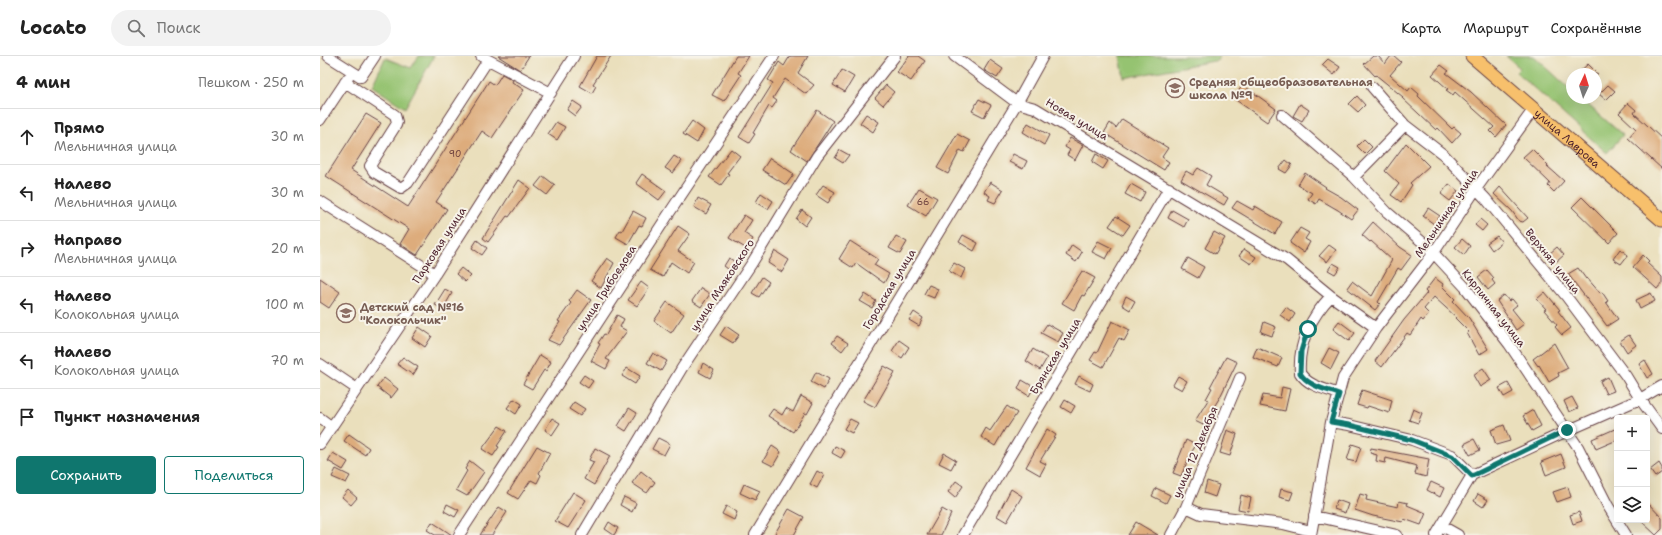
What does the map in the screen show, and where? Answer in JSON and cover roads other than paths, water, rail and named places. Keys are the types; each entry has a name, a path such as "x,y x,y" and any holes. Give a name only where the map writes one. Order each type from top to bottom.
{"main road":[{"name":"улица Лаврова","path":"1472,56 1662,220"}],"street":[{"path":"328,56 361,77 375,56"},
{"name":"Парковая улица","path":"320,444 435,274 574,56"},
{"name":"улица Грибоедова","path":"459,535 774,56"},
{"name":"улица Маяковского","path":"582,535 682,368 752,263 817,156 895,56"},
{"name":"Новая улица","path":"954,56 1017,103 1036,108 1169,188"},
{"name":"Городская улица","path":"755,535 1017,103 1043,56"},
{"path":"345,82 395,115 397,122 396,125 370,166 374,172 401,188 406,186 489,58 551,93"},
{"path":"320,120 352,71"},
{"name":"Верхняя улица","path":"1372,87 1406,125 1444,155 1476,188 1566,296 1626,376 1640,399 1662,429"},
{"name":"Мельничная улица","path":"1186,507 1200,514 1283,524 1311,533 1331,422 1343,378 1376,328 1433,254 1476,188 1533,110"},
{"name":"Кирпичная улица","path":"1282,115 1354,177 1388,212 1427,246 1466,287 1509,344 1578,446 1608,506 1626,535"},
{"path":"1354,177 1406,125"},
{"path":"1169,188 1287,260 1331,296 1376,328"},
{"name":"Брянская улица","path":"963,535 1169,188"},
{"path":"320,201 435,274"},
{"path":"1331,296 1318,310 1308,329 1301,351 1300,373 1308,382 1339,394"},
{"path":"320,364 357,389"},
{"name":"улица 12 Декабря","path":"1171,535 1186,507 1240,378"},
{"path":"1436,535 1472,476 1567,430 1640,399 1662,386"},
{"path":"320,418 332,427"},
{"path":"1331,422 1412,440 1452,456 1472,476"},
{"path":"1314,516 1397,535"},
{"path":"1442,526 1458,535"}],"place":[{"name":"Средняя общеобразовательная школа №9","path":"1175,88"},
{"name":"Детский сад №16 \"Колокольчик\"","path":"346,313"}]}
